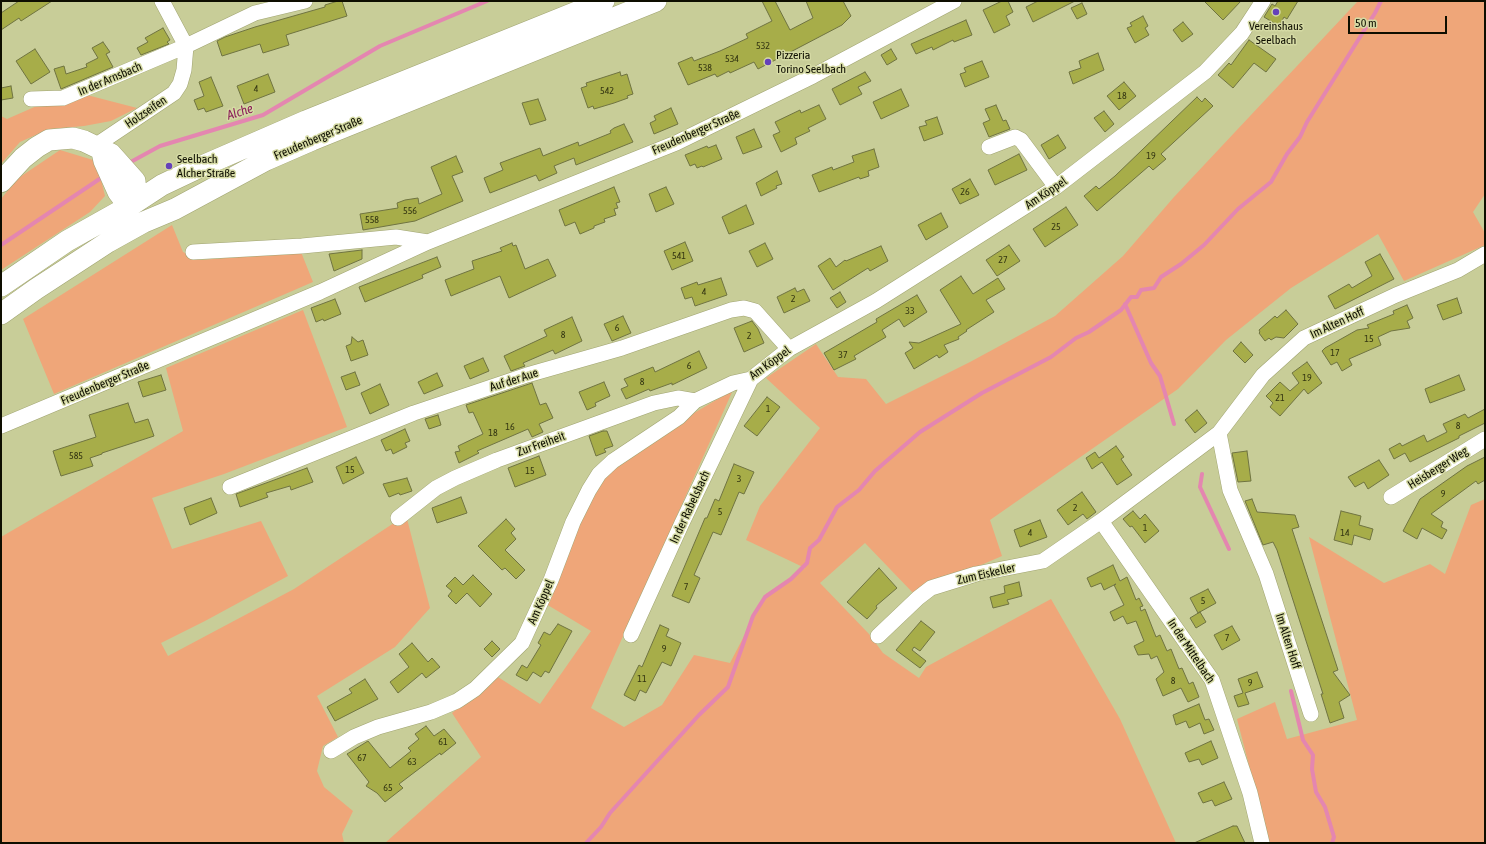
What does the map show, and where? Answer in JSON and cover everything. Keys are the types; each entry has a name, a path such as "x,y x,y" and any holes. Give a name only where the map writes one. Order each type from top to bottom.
{"main road":[{"name":"Freudenberger Straße","path":"1,314 78,260 139,213 162,185 306,121 604,1"},
{"name":"Freudenberger Straße","path":"1,286 67,241 139,213 175,209 266,160 312,140 656,1"},
{"path":"1,182 23,158 37,147 49,140 73,138 103,153 122,180 135,181 139,213"}],"street":[{"path":"162,1 186,46"},
{"name":"In der Arnsbach","path":"31,99 63,98 186,46 255,13 305,1"},
{"name":"Freudenberger Straße","path":"1,426 320,292 428,242 676,143 813,76 954,1"},
{"name":"Am Köppel","path":"331,751 354,737 378,727 431,712 457,701 474,689 498,668 522,643 551,580 573,522 588,490 599,474 640,442 679,417 695,401 733,383 751,379 789,349 876,301 1056,187 1205,72 1242,33 1263,1"},
{"name":"Holzseifen","path":"103,153 174,93 180,84 184,70 186,46"},
{"path":"989,147 1015,137 1021,140 1056,187"},
{"path":"194,252 302,246 396,237 428,242"},
{"name":"Im Alten Hoff","path":"1101,521 1219,433 1263,375 1304,338 1396,295 1458,270 1485,254"},
{"name":"Auf der Aue","path":"230,487 414,413 527,375 622,348 731,310 744,308 755,311 789,349"},
{"name":"In der Rabelsbach","path":"631,635 682,523 751,379"},
{"name":"Zur Freiheit","path":"398,518 436,488 497,460 654,403 678,398 695,401"},
{"name":"Im Alten Hoff","path":"1219,433 1230,490 1266,574 1311,714"},
{"name":"Heisberger Weg","path":"1391,497 1485,439"},
{"name":"Zum Eiskeller","path":"878,636 918,598 931,588 976,574 1043,562 1101,521"},
{"name":"In der Mittelbach","path":"1101,521 1212,680 1250,792 1262,843"}],"shaded area":[{"path":"1358,1 1485,1 1485,194 1473,212 1485,233 1485,245 1404,281 1378,234 1291,288 1226,340 1178,389 990,520 1002,556 914,594 865,543 820,583 869,634 883,653 919,678 926,667 1051,599 1120,719 1176,843 385,843 481,757 452,713 498,677 540,704 591,631 546,604 599,478 684,419 733,390 591,708 624,727 662,705 694,655 730,663 766,594 805,568 746,540 760,506 820,428 766,378 816,344 838,377 866,379 886,404 970,362 1055,316 1123,256 1174,197"},
{"path":"87,95 137,108 111,121 84,126 49,129 20,142 1,164 1,116 7,119 39,105"},
{"path":"60,150 93,160 100,175 105,196 90,212 1,270 1,199 17,179"},
{"path":"172,225 183,252 201,260 301,252 313,282 54,394 23,319"},
{"path":"303,310 347,427 224,474 152,498 172,549 261,521 288,576 161,643 168,656 294,589 406,515 430,608 395,647 317,696 338,737 323,746 317,771 324,787 353,811 342,834 344,843 1,843 1,537 183,431 166,368"},
{"path":"1485,499 1485,843 1269,843 1237,719 1275,702 1287,739 1357,720 1309,537 1384,583 1430,564 1445,574 1471,505"}],"building":[{"path":"19,1 52,1 21,21 19,18 1,30 1,13"},
{"path":"342,1 347,16 286,35 289,45 263,53 260,44 222,56 217,41 225,37 325,7 325,5"},
{"path":"762,1 775,1 790,30 813,18 806,1 843,1 851,16 842,25 758,69 754,62 730,73 729,71 717,77 715,74 688,85 678,63 692,57 694,61 720,51 748,38 746,34 772,21"},
{"path":"1002,1 1008,1 1013,12 1006,16 1010,25 994,33 983,10"},
{"path":"1038,1 1075,1 1033,22 1026,7"},
{"path":"1204,1 1241,1 1223,20"},
{"path":"1278,1 1298,1 1287,19 1284,17 1279,26 1264,17 1272,4 1275,6"},
{"path":"1082,3 1087,14 1077,19 1071,8"},
{"path":"1143,16 1148,26 1145,28 1149,35 1135,43 1127,28 1132,26 1130,23"},
{"path":"966,20 972,35 954,42 953,40 933,50 932,47 916,54 911,44"},
{"path":"1183,22 1193,34 1182,42 1173,30"},
{"path":"163,28 170,40 167,42 169,44 141,55 137,48 148,42 145,38"},
{"path":"1249,40 1276,59 1266,72 1254,63 1233,88 1218,75 1229,63 1231,65"},
{"path":"103,42 110,52 106,54 113,67 61,89 54,69 64,66 66,74 87,67 86,64 98,58 92,48"},
{"path":"35,49 50,72 31,84 16,61"},
{"path":"891,49 897,59 887,65 881,55"},
{"path":"1098,53 1104,70 1073,84 1069,72 1081,68 1079,61"},
{"path":"982,61 989,77 965,87 960,74 966,72 964,68"},
{"path":"620,72 621,76 627,74 633,94 627,96 628,98 614,103 594,109 593,106 588,108 581,88 587,86 586,83"},
{"path":"865,72 871,81 858,87 862,94 840,105 832,89"},
{"path":"268,74 275,92 244,104 237,86"},
{"path":"211,77 223,106 206,112 204,108 198,110 194,100 204,96 199,82"},
{"path":"1124,82 1136,96 1119,110 1107,96"},
{"path":"11,86 13,98 1,100 1,88"},
{"path":"901,89 909,106 881,119 873,102"},
{"path":"1197,97 1202,102 1205,98 1213,106 1161,154 1166,159 1153,170 1149,166 1097,211 1084,196 1096,186 1099,189 1115,176"},
{"path":"538,99 546,120 530,125 522,103"},
{"path":"819,105 826,119 808,128 810,131 795,138 797,144 781,152 773,135 780,132 775,122 800,110 801,113"},
{"path":"996,105 1003,121 1006,120 1010,129 989,137 983,123 990,120 985,109"},
{"path":"671,108 678,124 654,134 650,123 656,120 654,116"},
{"path":"1104,111 1114,124 1105,132 1094,118"},
{"path":"937,117 943,134 924,141 919,127 927,125 925,121"},
{"path":"624,124 633,142 576,165 574,158 554,166 557,173 539,181 536,175 490,193 484,178 503,170 500,163 540,148 543,156 578,142 579,146 611,133 610,131 614,128"},
{"path":"754,129 762,147 743,154 736,137"},
{"path":"1058,135 1066,148 1049,159 1041,145"},
{"path":"716,145 722,159 703,167 697,168 695,164 690,166 685,155 707,146 708,148"},
{"path":"874,149 879,167 868,171 869,176 860,179 859,177 819,192 812,175 832,167 833,170 854,162 852,156"},
{"path":"1019,154 1027,170 995,185 988,170"},
{"path":"456,156 463,172 452,176 463,201 415,221 363,230 360,214 398,208 397,203 405,200 418,198 419,204 442,194 431,167"},
{"path":"777,171 782,184 776,186 777,188 761,196 756,183"},
{"path":"970,179 979,195 960,204 952,189"},
{"path":"614,187 620,202 616,203 618,208 614,209 616,215 604,219 605,222 580,234 575,222 565,226 559,210"},
{"path":"666,187 674,204 656,212 649,194"},
{"path":"746,205 754,224 729,234 722,217"},
{"path":"1066,207 1078,225 1045,247 1033,229"},
{"path":"941,213 948,227 926,240 918,225"},
{"path":"685,242 693,261 672,270 664,251"},
{"path":"512,243 513,246 516,245 525,269 548,259 556,276 509,298 500,276 451,296 445,280 474,269 472,261 502,251 500,248"},
{"path":"765,243 773,259 757,267 749,251"},
{"path":"1009,245 1020,261 997,276 986,260"},
{"path":"881,246 888,261 870,271 868,268 833,290 818,266 830,258 836,267 845,260 846,261"},
{"path":"362,250 362,259 334,271 329,254"},
{"path":"1380,254 1394,279 1335,309 1328,296 1349,284 1352,288 1372,276 1365,262"},
{"path":"437,257 441,267 422,275 423,278 365,302 359,287"},
{"path":"961,276 973,294 998,278 1005,289 986,300 994,312 966,330 967,331 958,337 959,339 944,345 948,352 939,358 937,355 914,369 905,353 913,348 909,342 919,343 961,324 940,290"},
{"path":"721,278 727,295 695,306 692,297 685,299 681,288 697,282 698,285"},
{"path":"795,288 797,292 804,289 810,301 784,313 777,297"},
{"path":"840,292 846,302 837,308 830,298"},
{"path":"917,295 927,312 904,327 899,319 882,330 886,337 854,356 856,359 834,370 824,353 877,322 876,319"},
{"path":"1457,298 1462,313 1443,320 1437,305"},
{"path":"335,299 341,314 324,321 323,319 316,322 311,308"},
{"path":"1407,305 1413,318 1407,321 1410,328 1391,331 1378,337 1381,345 1349,359 1352,365 1342,371 1337,362 1331,365 1322,351 1325,348 1357,330 1369,328 1367,325 1394,314 1393,311"},
{"path":"1286,310 1298,324 1284,338 1276,337 1271,340 1269,338 1265,341 1259,333 1259,330 1275,316 1277,318"},
{"path":"623,316 631,333 612,341 604,324"},
{"path":"572,317 582,341 555,354 553,350 523,363 525,366 511,371 504,356 547,336 544,330"},
{"path":"752,321 758,329 764,343 744,352 734,328"},
{"path":"352,337 358,342 363,340 368,355 351,361 346,346 351,344"},
{"path":"1241,342 1253,355 1245,363 1233,351"},
{"path":"699,351 707,368 672,385 672,383 650,391 649,389 626,399 621,389 628,386 624,379 653,367 655,372"},
{"path":"483,358 489,371 470,379 464,366"},
{"path":"1307,362 1322,383 1308,394 1304,389 1280,416 1270,407 1273,403 1266,396 1280,382 1290,391 1299,383 1292,373"},
{"path":"355,372 360,385 346,390 341,377"},
{"path":"437,373 443,386 424,394 418,382"},
{"path":"161,375 166,390 143,397 138,382"},
{"path":"1459,375 1465,390 1430,403 1425,389"},
{"path":"604,382 610,396 595,403 596,406 587,410 579,392"},
{"path":"532,383 540,405 546,403 553,418 539,424 543,432 532,437 528,429 477,451 479,453 459,463 455,452 460,451 458,446 483,434 473,412 469,413 466,405"},
{"path":"380,384 389,405 370,414 361,393"},
{"path":"767,397 780,407 757,436 744,426"},
{"path":"128,403 135,423 148,419 154,436 90,458 93,466 61,476 53,451 96,437 89,415"},
{"path":"1485,409 1485,423 1459,436 1459,438 1410,462 1405,453 1394,459 1389,449 1400,443 1402,446 1424,435 1427,442 1447,432 1443,424 1465,414 1468,418"},
{"path":"1197,410 1207,423 1195,433 1185,420"},
{"path":"438,415 441,425 429,429 425,419"},
{"path":"405,429 410,441 405,443 407,447 393,454 391,449 386,451 381,440"},
{"path":"607,431 613,446 604,449 606,452 596,456 589,436"},
{"path":"1116,446 1124,457 1121,459 1132,475 1117,485 1102,462 1092,469 1086,458 1095,452 1099,458"},
{"path":"1247,451 1251,481 1238,482 1232,453"},
{"path":"539,456 546,475 515,487 508,468"},
{"path":"356,457 364,473 343,484 336,467"},
{"path":"1485,457 1485,480 1478,484 1476,481 1431,514 1443,522 1441,527 1447,530 1442,539 1422,528 1417,539 1403,531 1420,499 1467,466"},
{"path":"1379,460 1389,475 1368,489 1364,482 1355,487 1348,477"},
{"path":"734,464 754,472 744,494 739,492 721,535 713,532 694,575 700,578 689,603 672,596 705,518 707,518 715,499 719,501"},
{"path":"307,468 313,482 291,490 290,486 266,493 268,497 240,507 236,494"},
{"path":"407,478 412,491 400,495 399,493 389,497 383,484"},
{"path":"1082,492 1096,512 1087,519 1083,514 1068,525 1057,510"},
{"path":"461,497 467,513 437,523 432,508"},
{"path":"211,498 217,513 190,525 184,508"},
{"path":"1252,499 1257,512 1295,515 1299,527 1292,529 1338,670 1333,672 1350,695 1339,702 1344,718 1330,723 1321,694 1323,694 1277,550 1273,542 1263,545 1245,501"},
{"path":"1133,511 1140,519 1145,514 1159,531 1145,543 1132,526 1130,527 1123,519"},
{"path":"1341,511 1361,516 1359,525 1373,529 1370,540 1354,535 1352,545 1334,540"},
{"path":"506,519 515,529 511,533 516,539 505,550 525,570 516,579 505,568 502,570 478,546"},
{"path":"1040,520 1047,537 1020,547 1014,530"},
{"path":"1113,565 1120,581 1127,577 1136,600 1139,598 1143,606 1140,607 1141,611 1145,609 1156,637 1160,635 1167,651 1171,649 1179,669 1182,668 1189,684 1193,682 1199,697 1188,702 1181,688 1163,696 1156,679 1164,672 1157,656 1151,659 1149,654 1138,655 1134,646 1144,641 1136,621 1127,624 1123,616 1114,621 1110,612 1124,605 1114,585 1104,590 1101,583 1091,587 1087,578"},
{"path":"879,568 897,588 876,606 877,608 867,619 847,602"},
{"path":"473,575 492,594 480,607 467,593 456,604 448,596 452,591 446,586 455,577 463,585"},
{"path":"1019,582 1022,596 1007,600 1009,604 993,608 990,597 1005,593 1004,586"},
{"path":"1208,589 1216,603 1198,613 1190,598"},
{"path":"1200,612 1206,622 1196,628 1190,618"},
{"path":"921,621 935,632 920,651 914,647 912,650 926,661 920,668 896,650"},
{"path":"558,624 572,631 549,673 545,671 541,677 533,672 527,681 516,675 522,665 527,668 541,645 538,643 544,632 550,635"},
{"path":"660,625 669,629 666,636 681,643 671,666 662,662 646,693 640,690 635,701 624,695 639,665 642,667"},
{"path":"1232,626 1240,640 1222,650 1214,635"},
{"path":"492,641 500,649 492,657 484,649"},
{"path":"412,643 428,662 432,658 440,667 426,678 422,673 398,693 390,682 409,667 399,654"},
{"path":"1257,672 1263,687 1245,693 1249,704 1238,707 1234,696 1243,693 1238,679"},
{"path":"365,679 378,699 335,721 327,707 352,693 349,689"},
{"path":"1199,704 1205,720 1209,719 1214,730 1204,734 1200,723 1189,728 1186,721 1176,725 1173,715"},
{"path":"426,726 434,736 444,729 456,743 441,755 440,753 399,784 403,788 385,802 377,793 366,786 369,782 347,754 368,741 390,768 411,751 408,748 419,739 415,734"},
{"path":"1211,741 1218,758 1202,765 1199,759 1189,762 1185,753"},
{"path":"1224,782 1232,799 1215,806 1212,800 1203,803 1198,793"},
{"path":"1233,826 1237,826 1245,843 1194,843"}],"waterway":[{"name":"Alche","path":"127,164 160,146 263,115 380,46 487,1"},
{"path":"586,843 601,827 610,813 699,715 728,687 753,616 765,597 791,579 807,563 810,548 819,540 837,507 859,490 875,471 920,432 982,393 1051,357 1076,338 1089,332 1121,310 1131,297 1137,297 1141,290 1154,288 1161,277 1181,264 1204,245 1238,209 1271,182 1287,154 1300,137 1307,122 1381,1"},
{"name":"Alche","path":"1,245 104,176"},
{"path":"1125,304 1151,363 1160,376 1174,424"},
{"path":"1202,474 1200,487 1229,549"},
{"path":"1291,691 1303,740 1313,755 1312,769 1316,792 1325,807 1334,837 1332,843"}],"place":[{"name":"Vereinshaus Seelbach","path":"1276,12"},
{"name":"Pizzeria Torino Seelbach","path":"768,62"},
{"name":"Seelbach Alcher Straße","path":"169,166"}]}
